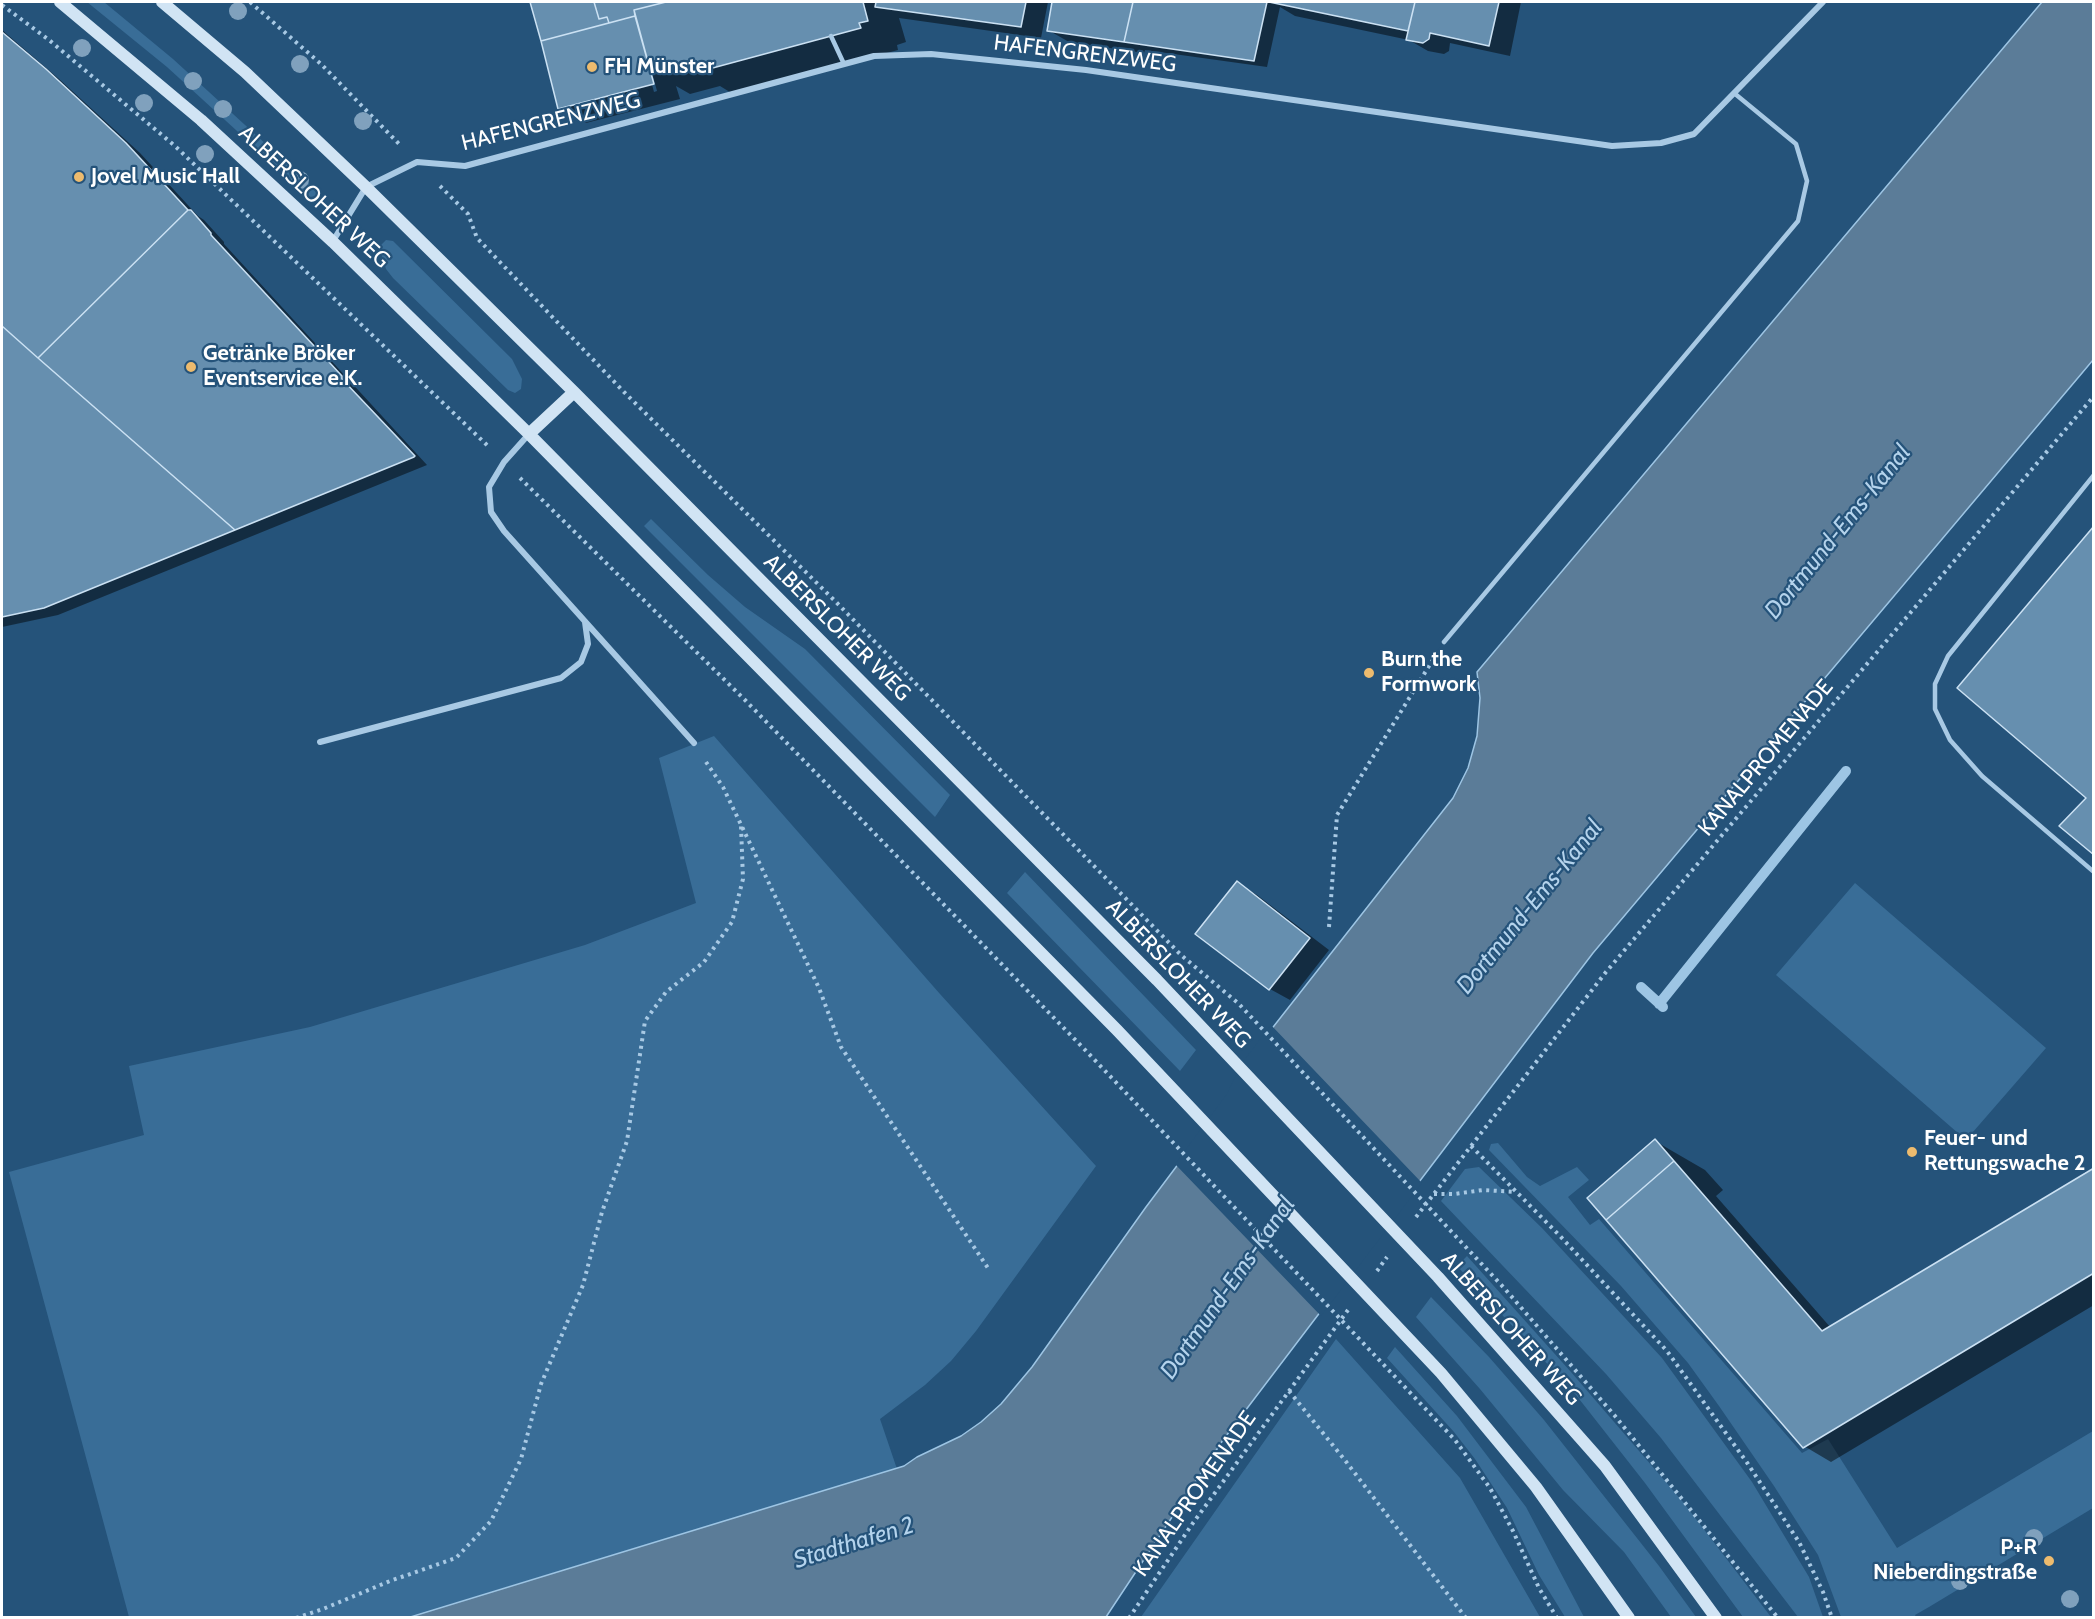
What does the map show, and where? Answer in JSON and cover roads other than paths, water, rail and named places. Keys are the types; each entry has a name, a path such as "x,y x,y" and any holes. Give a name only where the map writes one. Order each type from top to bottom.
{"main road":[{"name":"ALBERSLOHER WEG","path":"60,2 201,120 333,242 529,434 1117,1030 1440,1373 1536,1487 1629,1617"},
{"name":"ALBERSLOHER WEG","path":"162,2 245,72 366,187 574,392 1157,980 1437,1277 1605,1466 1716,1617"},
{"path":"529,434 574,392"}],"street":[{"name":"HAFENGRENZWEG","path":"366,187 417,162 465,166 874,56 931,54 1086,70 1612,146 1661,143 1694,134 1823,2"},
{"path":"333,242 366,187"},
{"path":"529,434 504,462 489,487 491,512 504,531 694,743"},
{"path":"321,742 561,678 582,663 588,644 585,622"}],"lane":[{"path":"831,36 844,64"},
{"path":"1443,642 1798,221 1807,181 1796,144 1734,93"},
{"path":"2094,475 1948,656 1935,684 1935,709 1950,740 1982,776 2094,872"}],"water":[{"path":"2042,2 2093,2 2093,360 1593,953 1223,1440 1106,1617 407,1618 904,1466 917,1457 961,1436 1001,1404 1032,1367 1146,1207 1230,1095 1270,1031 1453,798 1468,768 1477,736 1480,698 1477,672"}],"waterway":[{"path":"1659,1004 1846,771"},
{"path":"1641,987 1663,1007"}],"place":[{"name":"FH Münster","path":"592,67"},
{"name":"Jovel Music Hall","path":"79,177"},
{"name":"Getränke Bröker Eventservice e.K.","path":"191,367"},
{"name":"Burn the Formwork","path":"1369,673"},
{"name":"Feuer- und Rettungswache 2","path":"1912,1152"},
{"name":"P+R Nieberdingstraße","path":"2049,1561"}],"water label":[{"name":"Dortmund-Ems-Kanal","path":"1838,532"},
{"name":"Dortmund-Ems-Kanal","path":"1530,907"},
{"name":"Dortmund-Ems-Kanal","path":"1228,1288"},
{"name":"Stadthafen 2","path":"854,1543"}]}
